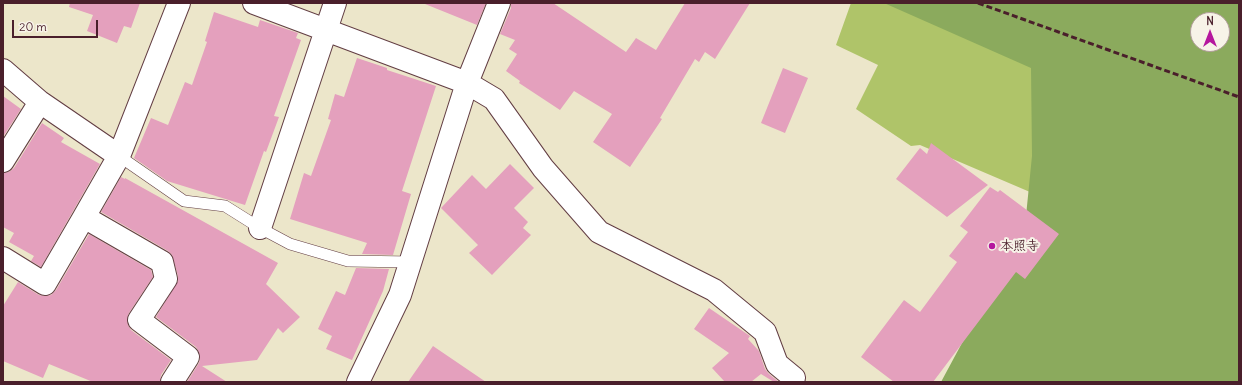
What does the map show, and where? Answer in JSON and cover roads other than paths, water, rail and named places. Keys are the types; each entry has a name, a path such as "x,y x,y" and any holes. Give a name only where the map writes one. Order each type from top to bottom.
{"street":[{"path":"3,258 45,284 119,156 179,3"},
{"path":"254,3 467,83 494,99 543,168 599,232 714,290 765,332 777,364 794,378"},
{"path":"260,228 335,3"},
{"path":"358,382 400,296 467,83 499,3"},
{"path":"3,70 40,102 119,156"},
{"path":"3,161 40,102"},
{"path":"84,217 162,262 166,279 139,320 188,357 172,382"}],"lane":[{"path":"119,156 184,201 224,206 290,244 348,262 411,262"}],"railway":[{"path":"978,3 1239,97"}],"place":[{"name":"本照寺","path":"992,246"}]}
